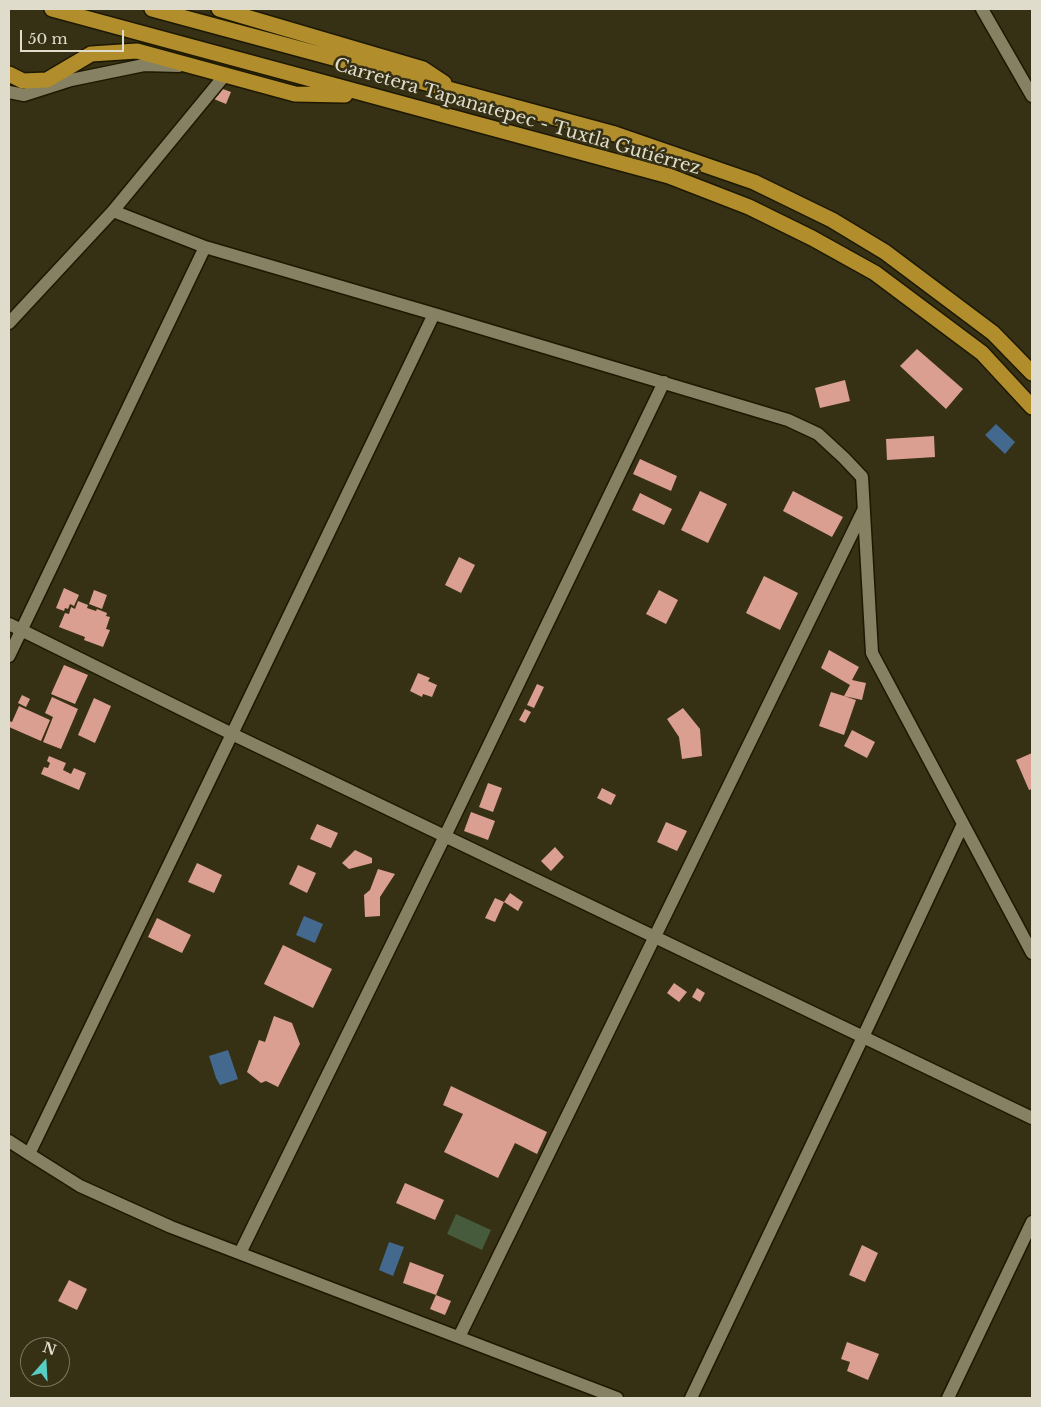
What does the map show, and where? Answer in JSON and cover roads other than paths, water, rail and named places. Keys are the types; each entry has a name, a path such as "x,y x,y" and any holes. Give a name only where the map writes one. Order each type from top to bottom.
{"highway":[{"name":"Carretera Tapanatepec - Tuxtla Gutiérrez","path":"52,9 669,176 749,206 876,273 982,353 1032,407"},
{"name":"Carretera Tapanatepec - Tuxtla Gutiérrez","path":"152,9 615,134 754,182 832,220 885,252 993,333 1032,373"},
{"path":"219,9 423,69 458,92"},
{"path":"9,74 23,81 47,80 91,54 137,51 295,94 370,95"}],"street":[{"path":"982,9 1032,96"},
{"path":"9,92 24,96 71,80 144,65 196,67"},
{"path":"9,323 112,211 225,75"},
{"path":"112,211 205,247 664,382 788,420 818,434 862,478 872,653 1032,953"},
{"path":"9,656 205,247"},
{"path":"29,1154 434,314"},
{"path":"240,1253 445,836 664,382"},
{"path":"459,1338 864,510"},
{"path":"9,624 232,734 1032,1118"},
{"path":"691,1398 864,1037 963,824"},
{"path":"9,1141 80,1186 171,1226 617,1398"},
{"path":"948,1398 1032,1222"}],"water":[{"path":"996,424 1015,442 1005,454 985,435"},
{"path":"304,916 323,924 315,943 296,935"},
{"path":"228,1050 238,1079 220,1085 209,1056"},
{"path":"389,1242 404,1247 393,1276 379,1270"}]}
